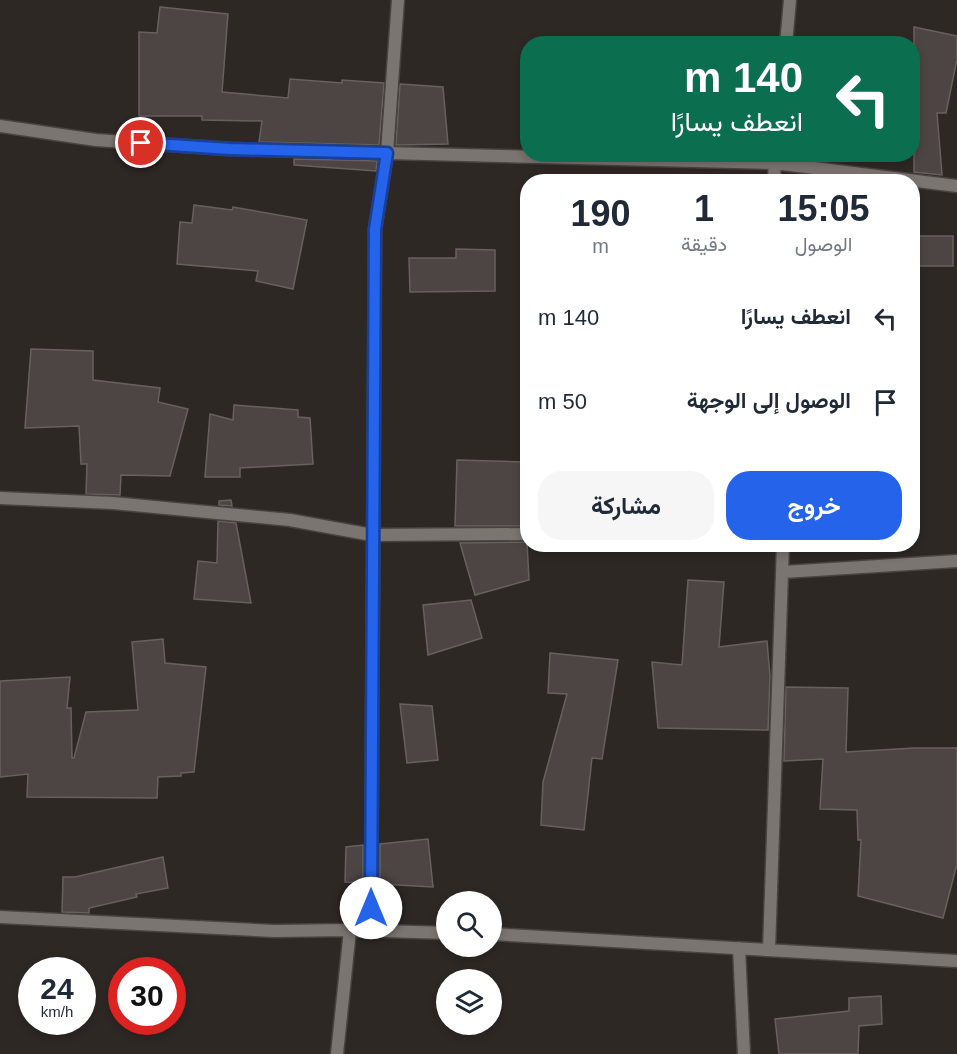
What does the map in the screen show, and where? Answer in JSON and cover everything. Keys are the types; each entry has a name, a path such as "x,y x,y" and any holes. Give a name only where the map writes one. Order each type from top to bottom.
{"street":[{"path":"371,931 375,229 387,153 398,0"},
{"path":"787,36 790,0"},
{"path":"0,126 107,141 230,149 520,155"},
{"path":"794,162 876,174"},
{"path":"920,181 957,186"},
{"path":"0,498 113,503 290,520 372,535 520,534"},
{"path":"769,950 783,552"},
{"path":"784,572 957,561"},
{"path":"0,917 274,932 351,930 436,933"},
{"path":"337,1054 351,930"},
{"path":"502,935 957,961"},
{"path":"739,948 744,1054"}],"building":[{"path":"160,7 228,14 222,92 288,98 290,79 384,83 379,145 259,142 262,121 202,120 202,116 139,116 139,32 157,33"},
{"path":"914,27 957,36 957,59 946,113 937,113 942,175 914,172 914,162 920,162 920,36 914,36"},
{"path":"400,84 443,87 448,144 396,145"},
{"path":"294,159 377,161 376,171 294,165"},
{"path":"194,205 232,210 233,207 307,220 293,289 256,281 258,271 177,264 180,222 192,223"},
{"path":"920,236 953,236 953,266 920,266"},
{"path":"456,249 495,250 495,291 410,292 409,258 456,258"},
{"path":"31,349 93,351 93,380 160,388 158,402 188,409 170,476 121,475 120,495 86,494 87,464 81,464 79,426 25,428"},
{"path":"234,405 298,410 298,417 310,418 313,464 240,468 240,477 205,477 210,414 233,420"},
{"path":"457,460 520,462 520,526 455,526"},
{"path":"231,500 232,506 219,505 219,501"},
{"path":"218,521 236,523 251,603 194,599 198,561 217,563"},
{"path":"520,542 520,552 528,552 529,580 475,595 460,543"},
{"path":"688,580 724,582 719,647 767,641 770,676 768,730 658,728 652,662 682,665"},
{"path":"471,600 482,638 428,655 423,605"},
{"path":"163,639 165,663 206,667 194,772 181,773 181,776 158,777 157,798 27,797 28,774 0,777 0,681 70,677 67,708 71,708 72,758 74,758 86,712 138,710 132,642"},
{"path":"550,653 618,660 602,759 592,758 584,830 541,825 543,782 567,694 548,693"},
{"path":"786,687 848,688 846,752 957,748 957,864 943,918 858,896 861,840 858,840 857,810 820,809 823,759 784,761"},
{"path":"400,704 432,706 438,760 407,763"},
{"path":"428,839 433,887 380,884 380,844"},
{"path":"363,845 363,883 345,882 346,847"},
{"path":"163,857 168,888 136,894 137,897 89,908 89,913 62,912 63,877 75,877"},
{"path":"881,996 882,1024 859,1026 858,1054 779,1054 775,1019 849,1011 849,998"}],"route":[{"path":"141,143 230,149 387,153 375,229 371,908"}]}
